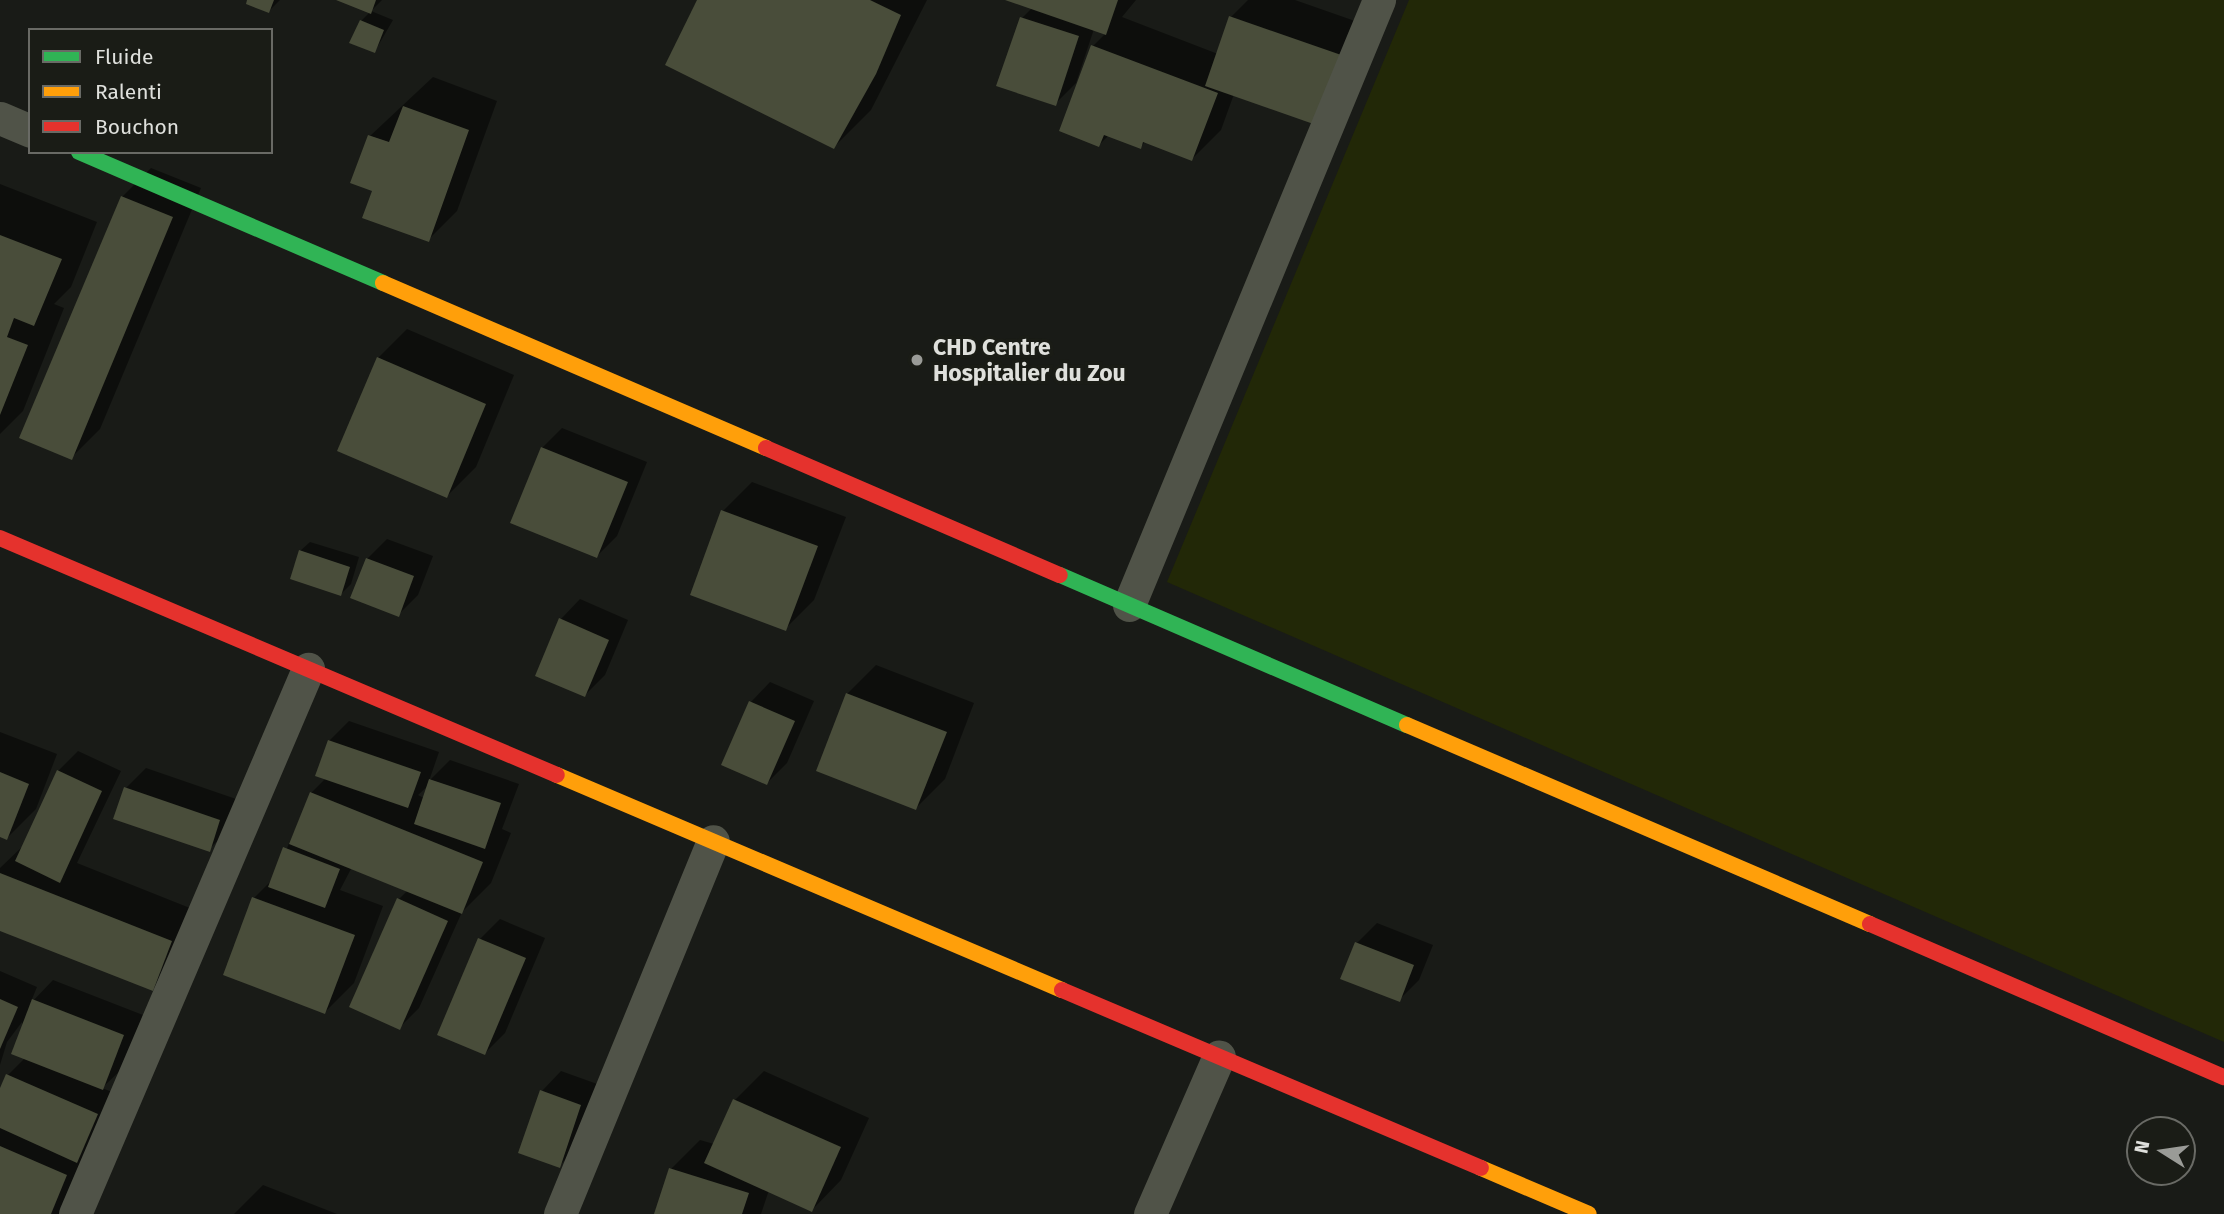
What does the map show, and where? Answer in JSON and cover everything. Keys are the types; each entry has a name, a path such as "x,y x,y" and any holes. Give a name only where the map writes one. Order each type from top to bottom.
{"street":[{"path":"1129,605 1379,0"},
{"path":"0,118 28,130"},
{"path":"84,154 2224,1077"},
{"path":"0,538 1589,1214"},
{"path":"75,1214 308,669"},
{"path":"560,1214 713,841"},
{"path":"1150,1214 1219,1056"}],"green space":[{"path":"1409,0 2224,0 2224,1042 1167,582"}],"building":[{"path":"247,0 274,0 269,13 246,4"},
{"path":"336,0 376,0 371,14"},
{"path":"697,0 870,0 901,15 876,74 834,149 665,65"},
{"path":"1005,0 1118,0 1106,35"},
{"path":"1229,16 1347,57 1322,127 1205,86"},
{"path":"1020,17 1079,36 1056,106 996,86"},
{"path":"360,20 384,30 375,53 349,43"},
{"path":"1091,45 1218,93 1192,161 1143,142 1141,149 1104,135 1099,147 1059,131"},
{"path":"403,106 469,130 429,242 362,218 372,191 350,183 368,135 389,142"},
{"path":"121,196 173,217 72,460 19,438"},
{"path":"0,235 62,259 34,326 14,318 7,337 28,345 0,415"},
{"path":"377,357 486,404 447,498 337,451"},
{"path":"541,447 628,482 597,558 510,523"},
{"path":"721,510 818,546 786,631 690,595"},
{"path":"299,550 350,567 341,596 290,579"},
{"path":"366,558 414,576 399,617 350,598"},
{"path":"559,618 609,640 585,697 535,676"},
{"path":"846,693 947,732 916,810 816,771"},
{"path":"749,701 795,721 767,785 721,765"},
{"path":"328,740 421,772 408,808 315,776"},
{"path":"57,770 102,791 60,883 15,861"},
{"path":"0,772 29,784 7,840 0,837"},
{"path":"429,779 501,803 485,849 414,824"},
{"path":"124,787 220,820 210,852 113,819"},
{"path":"310,792 483,862 462,914 289,844"},
{"path":"283,847 340,869 325,908 268,887"},
{"path":"0,873 172,941 153,991 0,931"},
{"path":"252,897 355,935 325,1014 223,975"},
{"path":"397,898 448,921 400,1030 349,1007"},
{"path":"478,938 526,958 485,1055 437,1035"},
{"path":"1355,942 1414,965 1400,1002 1340,979"},
{"path":"0,999 18,1007 0,1049"},
{"path":"32,999 124,1035 103,1090 11,1054"},
{"path":"6,1074 98,1114 77,1163 0,1128 0,1088"},
{"path":"540,1090 581,1105 560,1168 518,1153"},
{"path":"733,1099 841,1147 812,1212 704,1163"},
{"path":"0,1146 67,1175 51,1214 0,1214"},
{"path":"669,1168 749,1193 742,1214 654,1214"}],"traffic: fast":[{"path":"84,154 383,283"},
{"path":"1060,575 1407,725"}],"traffic: slow":[{"path":"383,283 766,448"},
{"path":"1407,725 1870,924"},
{"path":"557,775 1062,990"},
{"path":"1481,1168 1589,1214"}],"traffic: jam":[{"path":"766,448 1060,575"},
{"path":"0,538 557,775"},
{"path":"1870,924 2224,1077"},
{"path":"1062,990 1481,1168"}],"place":[{"name":"CHD Centre Hospitalier du Zou","path":"917,360"}]}
